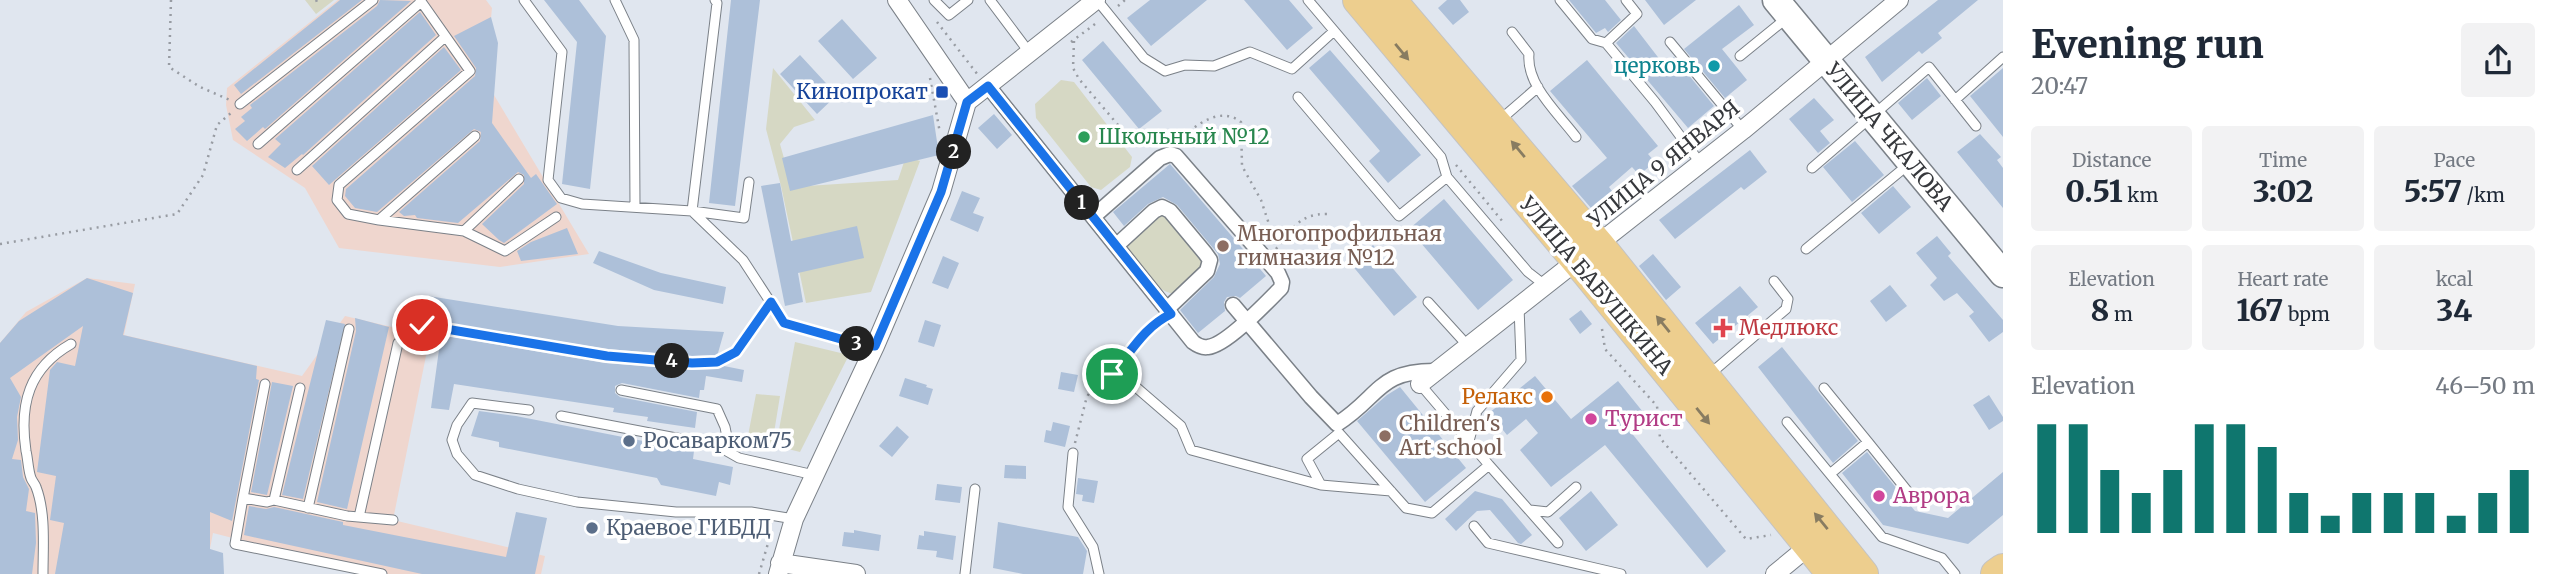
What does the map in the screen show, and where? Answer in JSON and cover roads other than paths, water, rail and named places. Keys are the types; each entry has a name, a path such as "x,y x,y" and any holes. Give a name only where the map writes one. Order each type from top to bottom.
{"main road":[{"name":"УЛИЦА БАБУШКИНА","path":"1358,0 1588,253 1706,378 1863,574"},
{"name":"УЛИЦА БАБУШКИНА","path":"1391,0 1496,123 1802,551 1832,574"},
{"name":"УЛИЦА ЧКАЛОВА","path":"1782,8 2001,268"},
{"path":"1996,574 2003,569"}],"street":[{"path":"897,0 967,102"},
{"path":"856,574 779,568 787,518 814,475 875,346 941,192 967,102 1096,0"},
{"name":"УЛИЦА 9 ЯНВАРЯ","path":"1420,384 1701,164 1899,0"},
{"path":"988,86 1193,342 1207,348 1219,344 1246,323 1281,288 1282,282 1249,239 1176,156 1167,155 1160,158 1093,217"},
{"path":"1116,246 1161,207 1170,211 1205,253 1209,260 1208,271 1169,311"},
{"path":"1233,305 1337,424 1389,379 1416,370 1437,371"},
{"path":"1774,574 1802,551"}],"lane":[{"path":"240,104 373,0"},
{"path":"524,0 562,52 548,180 561,198 582,204 635,206 744,218 748,182"},
{"path":"615,0 634,40 635,206"},
{"path":"692,211 717,3 715,0"},
{"path":"934,0 949,15 968,0"},
{"path":"990,0 1029,52"},
{"path":"1096,0 1144,58 1165,71 1185,65 1214,66 1250,52 1292,69 1334,31"},
{"path":"1308,0 1441,157 1447,177 1528,272 1546,286"},
{"path":"1560,0 1592,39 1606,43 1655,102 1701,164"},
{"path":"1606,43 1637,14 1626,0"},
{"path":"258,144 420,1 470,71 339,185 337,200 348,214 464,231 505,251 556,217"},
{"path":"1740,55 1782,8"},
{"path":"1512,32 1529,54 1528,67 1538,86 1576,137"},
{"path":"297,170 446,37"},
{"path":"1670,42 1743,130"},
{"path":"1955,100 2003,57"},
{"path":"1812,168 1929,66 1976,125"},
{"path":"1496,123 1538,86"},
{"path":"1298,97 1399,216 1447,177"},
{"path":"379,220 475,136"},
{"path":"1806,249 1910,162"},
{"path":"464,231 519,178"},
{"path":"692,211 743,260 784,323 862,345 875,346"},
{"path":"1706,378 1787,309 1788,299 1774,281"},
{"path":"422,325 607,356 692,363 717,362 736,352 771,302"},
{"path":"1428,302 1468,346"},
{"path":"1469,441 1477,411 1521,360 1519,307"},
{"path":"308,508 349,329"},
{"path":"359,517 398,343"},
{"path":"43,574 43,524 24,439 25,404 33,380 53,354 71,344"},
{"path":"265,384 235,544 382,574"},
{"path":"1420,384 1558,543"},
{"path":"274,500 300,388"},
{"path":"1137,388 1181,426 1191,450 1321,485 1391,491"},
{"path":"1824,388 1913,498"},
{"path":"621,390 717,409 725,427 730,452"},
{"path":"529,410 472,403 457,425 452,440 457,454 475,475 518,489 577,502 676,512 751,512 787,518"},
{"path":"561,416 718,446 739,458 814,475"},
{"path":"1787,422 1882,537 1941,558 1955,574"},
{"path":"1321,485 1307,459 1339,433 1406,508 1432,513 1489,465"},
{"path":"1830,474 1868,442"},
{"path":"1073,453 1068,507 1093,547 1099,574"},
{"path":"1530,510 1548,512 1576,487"},
{"path":"965,574 975,489"},
{"path":"243,498 267,502 274,500 359,517 393,520"},
{"path":"1474,526 1488,543 1622,574"}],"place":[{"name":"церковь","path":"1714,66"},
{"name":"Кинопрокат","path":"942,92"},
{"name":"Школьный №12","path":"1084,137"},
{"name":"Многопрофильная гимназия №12","path":"1223,246"},
{"name":"Медлюкс","path":"1723,328"},
{"name":"Релакс","path":"1547,397"},
{"name":"Турист","path":"1591,419"},
{"name":"Children's Art school","path":"1385,436"},
{"name":"Росаварком75","path":"629,441"},
{"name":"Аврора","path":"1879,496"},
{"name":"Краевое ГИБДД","path":"592,528"}]}
